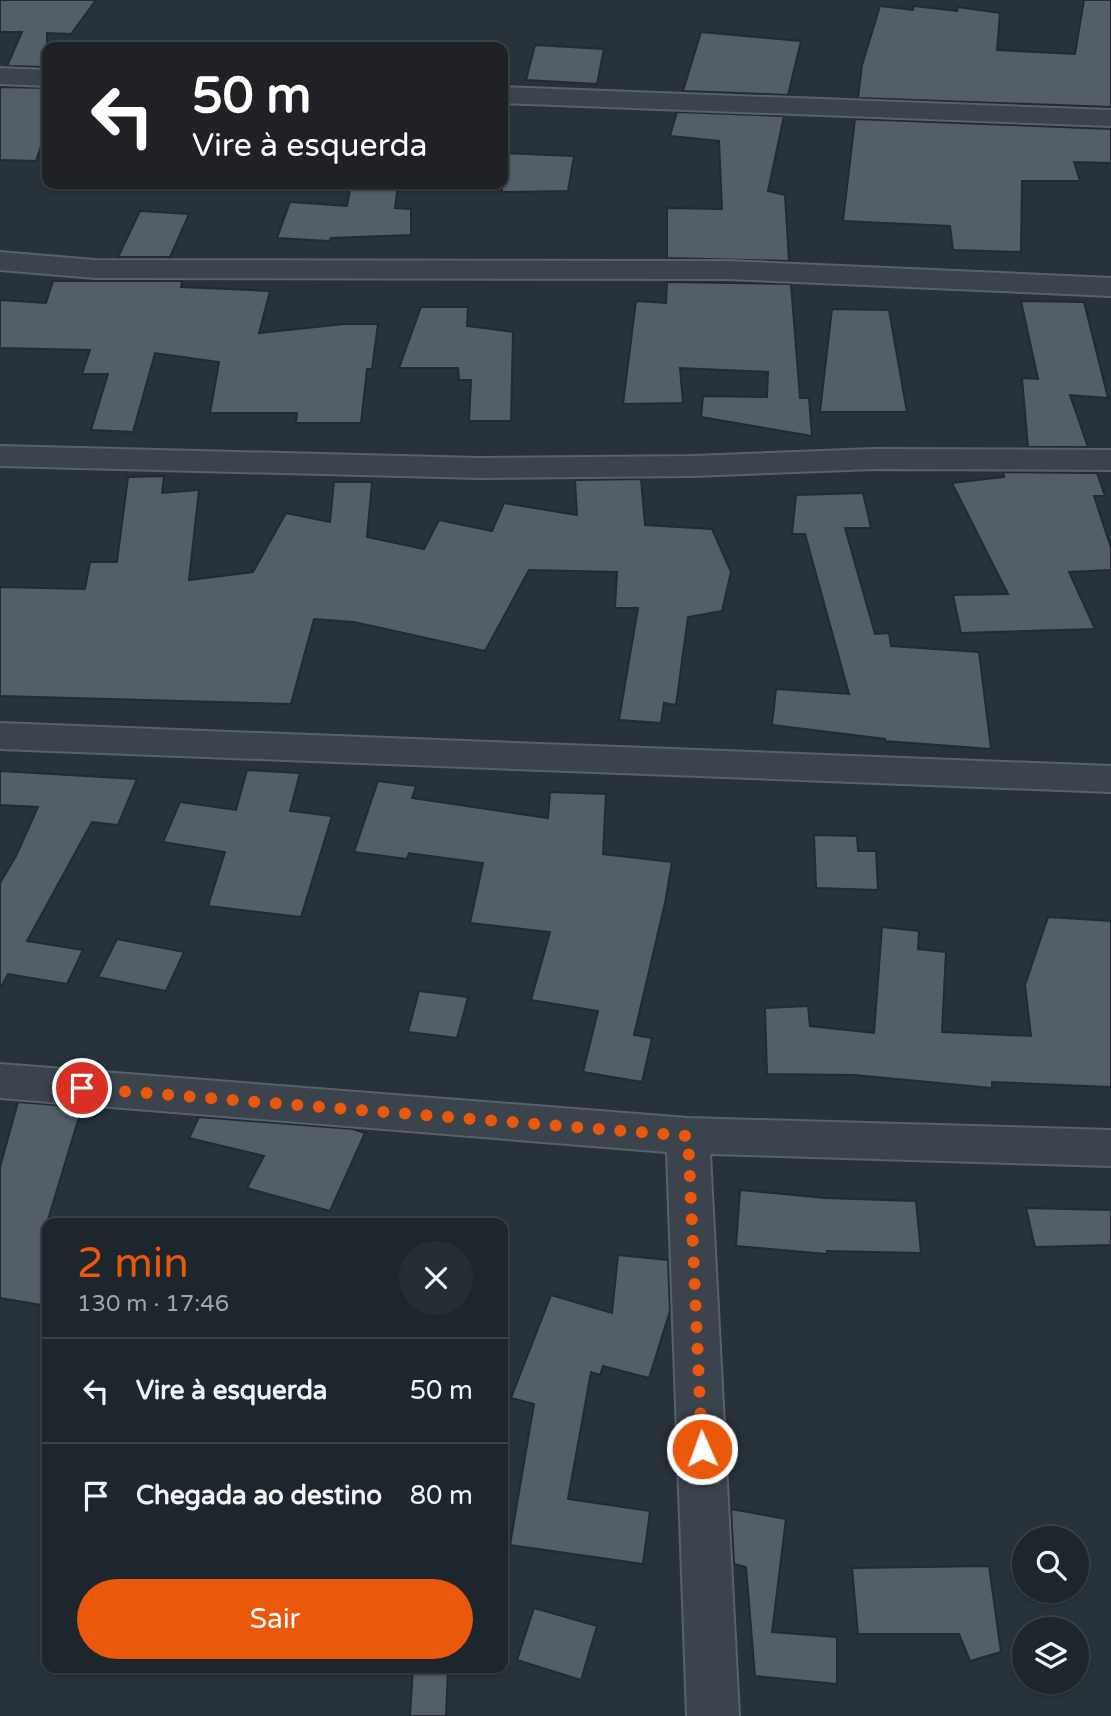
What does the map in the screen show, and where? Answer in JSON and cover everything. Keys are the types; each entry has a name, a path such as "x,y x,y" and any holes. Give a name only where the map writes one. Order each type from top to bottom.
{"street":[{"path":"0,76 42,78"},
{"path":"508,95 1111,118"},
{"path":"0,261 95,269 728,270 1111,287"},
{"path":"0,456 479,468 693,466 874,459 1111,460"},
{"path":"0,736 1111,779"},
{"path":"0,1082 688,1136 1111,1148"},
{"path":"688,1136 713,1716"}],"building":[{"path":"0,0 96,0 71,34 47,33 47,42 42,42 42,67 7,66 22,32 0,32"},
{"path":"1084,0 1111,0 1111,107 858,98 862,65 880,6 913,10 914,6 957,11 958,7 1000,13 997,50 1075,54"},
{"path":"701,32 801,41 788,95 683,91"},
{"path":"535,45 604,49 597,84 526,80"},
{"path":"0,87 42,88 42,144 36,161 0,160"},
{"path":"677,112 784,116 768,191 785,195 789,261 667,258 667,208 722,209 719,141 670,136"},
{"path":"855,119 1111,129 1111,163 1074,162 1080,181 1022,181 1021,252 953,250 950,226 843,221"},
{"path":"508,153 574,156 568,191 502,192 502,189 508,189"},
{"path":"350,189 397,189 395,208 411,209 411,235 331,238 329,241 277,238 290,202 347,206"},
{"path":"140,211 189,214 170,257 118,257"},
{"path":"53,281 182,281 181,287 270,291 259,333 344,324 378,324 372,369 367,369 361,423 296,423 297,413 210,413 219,362 155,353 133,432 91,430 108,374 82,374 90,350 0,348 0,300 46,303"},
{"path":"667,282 791,284 800,398 809,398 812,436 701,417 703,396 767,397 768,372 680,368 683,403 623,404 636,301 666,303"},
{"path":"1021,301 1084,302 1108,398 1070,395 1088,447 1028,447 1022,378 1038,379"},
{"path":"421,307 468,307 467,326 513,332 511,421 469,421 471,380 459,380 458,368 399,368"},
{"path":"832,309 889,310 907,412 820,412"},
{"path":"1003,472 1097,473 1105,496 1094,496 1111,548 1111,570 1069,572 1095,629 961,633 953,595 1008,594 952,483 1004,477"},
{"path":"164,476 162,493 199,490 189,580 253,572 286,513 330,522 334,482 372,482 367,537 424,549 439,520 492,531 504,503 577,515 575,480 641,479 645,525 712,529 731,572 722,611 688,617 676,705 664,703 661,723 619,720 638,608 615,608 617,572 529,570 485,651 354,622 314,619 291,704 0,696 0,587 85,589 90,562 117,562 128,477"},
{"path":"863,493 871,528 845,528 875,634 889,633 891,646 979,652 991,749 885,741 772,725 776,689 849,694 805,534 792,534 796,495"},
{"path":"247,770 300,773 290,811 332,816 301,917 208,906 225,852 163,842 180,802 236,810"},
{"path":"0,771 137,779 118,825 92,822 27,941 83,950 67,984 8,974 0,989 0,883 16,856 38,807 0,805"},
{"path":"378,781 416,786 412,798 548,818 550,792 606,794 603,854 672,862 634,1035 652,1038 642,1082 583,1072 598,1011 531,1000 550,932 470,923 483,863 409,853 407,859 354,852"},
{"path":"814,835 857,836 858,851 876,851 878,890 816,888"},
{"path":"1048,917 1111,921 1111,1087 992,1082 992,1088 854,1075 767,1074 765,1008 808,1006 810,1026 874,1033 882,927 919,931 918,949 946,952 942,1032 1031,1036 1025,985"},
{"path":"117,939 184,952 166,991 98,977"},
{"path":"419,991 468,997 457,1038 408,1032"},
{"path":"18,1102 82,1107 49,1218 42,1218 42,1305 0,1298 0,1167"},
{"path":"199,1117 353,1129 365,1133 330,1211 247,1188 264,1156 189,1138"},
{"path":"740,1190 825,1198 916,1201 921,1253 827,1251 827,1254 736,1246"},
{"path":"1026,1208 1111,1210 1111,1245 1035,1247"},
{"path":"618,1255 668,1260 670,1311 649,1378 603,1366 600,1375 591,1372 568,1499 650,1511 643,1564 510,1545 534,1404 511,1398 551,1295 612,1313"},
{"path":"731,1509 786,1519 772,1632 837,1637 837,1684 755,1676 746,1567 734,1564"},
{"path":"989,1566 1001,1652 970,1661 959,1634 858,1634 852,1568"},
{"path":"534,1608 597,1626 581,1680 517,1660"},
{"path":"413,1673 448,1673 446,1716 410,1716"}],"route":[{"path":"82,1088 688,1136 702,1449"}]}
